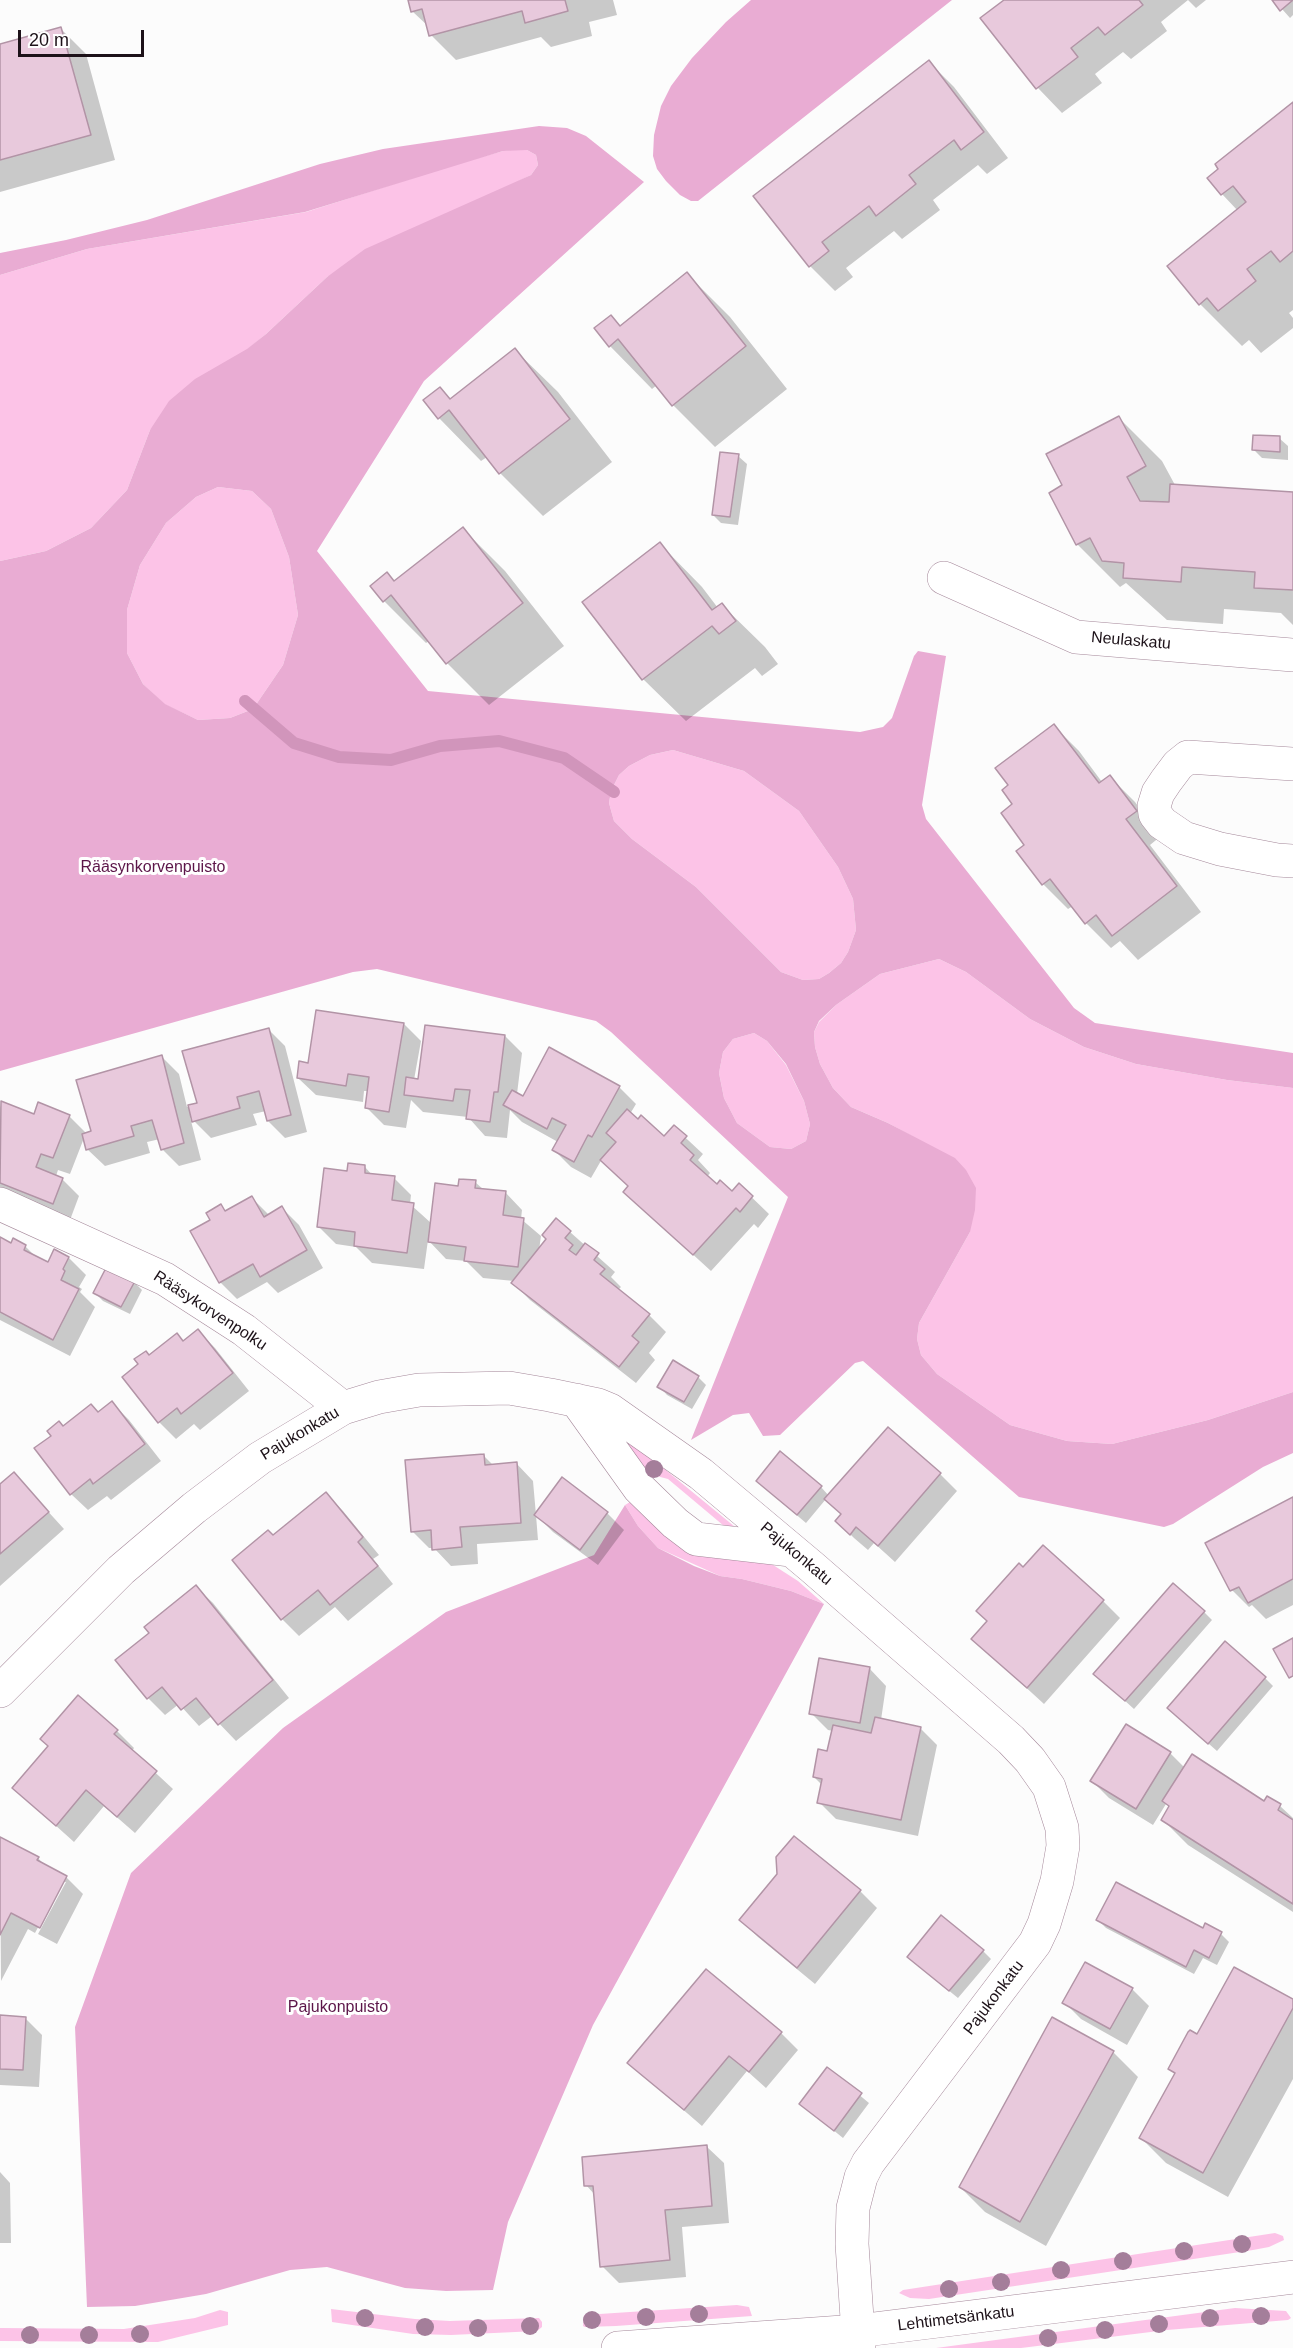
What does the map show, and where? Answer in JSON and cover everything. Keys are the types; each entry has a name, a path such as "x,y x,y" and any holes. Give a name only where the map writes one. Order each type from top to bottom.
{"street":[{"name":"Neulaskatu","path":"944,578 1076,637 1293,655"},
{"path":"1292,859 1220,849 1184,838 1162,823 1155,814 1154,806 1158,793 1178,765 1188,758 1293,764"},
{"name":"Rääsykorvenpolku","path":"0,1204 165,1279 244,1330 343,1408"},
{"name":"Pajukonkatu","path":"0,1691 112,1578 194,1508 260,1458 343,1408 379,1397 419,1390 509,1388 598,1405 621,1416 700,1474 1011,1740 1030,1760 1049,1787 1062,1828 1063,1846 1057,1881 1044,1924 1035,1943 868,2163 861,2177 853,2208 852,2244 858,2339"},
{"path":"576,1401 639,1488 675,1523 696,1539 790,1550"},
{"name":"Lehtimetsänkatu","path":"618,2348 858,2339 1293,2277"}],"shaded area":[{"path":"518,149 527,150 536,155 538,165 531,175 327,277 266,334 150,430 127,490 91,528 46,551 0,561 0,275 87,249 306,212 457,164"},
{"path":"218,487 252,491 271,509 289,557 298,615 283,665 253,709 230,718 198,720 164,704 143,684 127,653 127,610 140,565 166,523 196,497"},
{"path":"673,750 744,771 799,811 838,867 853,899 856,930 848,952 841,963 829,973 819,979 803,980 781,972 696,887 632,839 614,821 609,803 611,791 619,775 629,766 650,755"},
{"path":"939,959 966,972 1030,1019 1084,1047 1136,1064 1227,1080 1293,1088 1293,1392 1208,1420 1112,1444 1067,1441 1010,1425 937,1374 921,1355 917,1339 919,1323 970,1232 912,1136 851,1107 833,1088 820,1064 814,1032 819,1022 836,1005 880,974"},
{"path":"754,1033 767,1041 786,1065 804,1101 810,1124 806,1141 791,1149 770,1147 737,1123 724,1098 719,1073 723,1052 733,1039"},
{"path":"617,1434 662,1467 740,1531 730,1531 668,1479 641,1472"},
{"path":"630,1502 670,1540 685,1548 770,1563 798,1581 824,1604 791,1591 720,1576 658,1548 638,1526 625,1505"},
{"path":"1275,2233 1283,2236 1284,2240 1269,2247 1253,2250 929,2299 910,2298 899,2293 903,2290"},
{"path":"737,2305 749,2307 752,2316 616,2326 583,2326 584,2315"},
{"path":"1235,2308 1286,2311 1291,2318 1021,2348 936,2348"},
{"path":"331,2309 450,2321 539,2318 542,2327 537,2331 451,2335 413,2334 332,2322"},
{"path":"220,2310 228,2312 228,2325 158,2342 0,2341 0,2328 124,2329 195,2318"}],"green space":[{"path":"751,0 952,0 698,201 691,201 680,195 657,169 653,156 654,135 661,106 671,86 692,58 726,22"},
{"name":"Rääsynkorvenpuisto","path":"539,126 567,128 586,136 644,182 424,381 317,551 428,691 860,732 883,727 892,718 914,656 918,651 946,656 922,805 926,819 1074,1008 1095,1023 1293,1053 1293,1088 1227,1080 1136,1064 1084,1047 1030,1019 966,972 939,959 880,974 836,1005 819,1021 814,1032 820,1064 833,1088 851,1107 888,1123 955,1158 966,1170 976,1188 975,1210 970,1232 919,1323 917,1339 921,1355 937,1374 1010,1425 1067,1441 1112,1444 1208,1420 1293,1392 1293,1453 1263,1467 1173,1524 1164,1527 1019,1497 863,1361 855,1363 780,1435 763,1436 749,1413 733,1415 691,1440 788,1197 611,1032 596,1021 377,969 353,972 0,1071 0,561 46,551 91,528 127,490 150,430 169,401 195,379 247,349 327,277 365,249 531,175 538,165 536,155 527,150 503,151 305,212 87,249 0,275 0,253 147,220 320,164 383,149","holes":["218,487 252,491 271,509 289,557 298,615 283,665 253,709 230,718 198,720 165,704 143,684 127,653 127,610 140,565 166,523 196,497","673,750 744,771 799,811 838,867 853,899 856,930 848,952 841,963 819,979 803,980 781,972 696,887 632,839 614,821 609,803 611,791 619,775 629,766 650,755","754,1033 767,1041 786,1064 804,1101 810,1124 806,1141 791,1149 770,1147 737,1123 724,1098 719,1073 723,1052 733,1039"]},
{"name":"Pajukonpuisto","path":"625,1505 638,1526 658,1548 694,1566 720,1576 791,1591 824,1604 593,2025 508,2222 493,2290 446,2291 405,2288 327,2267 290,2270 206,2294 135,2306 87,2307 75,2027 131,1873 283,1728 446,1612 594,1555"}],"building":[{"path":"408,0 565,0 568,11 525,23 522,11 429,36 422,9 411,12"},
{"path":"1004,0 1139,0 1143,5 1105,35 1098,27 1071,48 1078,57 1036,89 980,18"},
{"path":"1272,0 1293,0 1280,11"},
{"path":"61,27 91,135 0,160 0,44"},
{"path":"929,60 984,132 961,150 954,140 909,175 916,184 876,216 869,206 822,242 829,251 809,267 753,196"},
{"path":"1293,102 1293,251 1280,262 1271,251 1247,269 1256,281 1218,311 1207,298 1199,305 1167,266 1246,202 1233,186 1221,195 1207,178 1218,169 1215,164"},
{"path":"687,272 746,346 672,406 618,339 609,347 594,328 611,315 620,326"},
{"path":"515,348 570,419 499,474 449,410 438,419 423,400 440,387 450,399"},
{"path":"1119,416 1146,466 1127,477 1140,501 1169,502 1170,484 1293,492 1293,590 1254,588 1255,572 1182,567 1181,582 1123,578 1124,563 1102,561 1090,538 1076,545 1049,493 1062,485 1046,454"},
{"path":"1253,435 1280,436 1280,452 1252,450"},
{"path":"720,452 739,454 730,517 712,515"},
{"path":"463,527 523,603 446,664 391,595 383,602 370,586 387,572 394,581"},
{"path":"660,542 712,610 722,603 736,621 719,634 712,626 642,680 582,602"},
{"path":"1054,724 1099,783 1110,775 1137,811 1126,819 1177,886 1112,936 1096,915 1085,924 1050,879 1042,885 1016,851 1024,845 1001,813 1012,804 1002,790 1008,785 995,768"},
{"path":"316,1010 404,1023 389,1112 365,1108 369,1077 348,1074 346,1086 297,1078 299,1061 308,1063"},
{"path":"425,1025 505,1035 498,1092 494,1092 490,1122 466,1119 470,1090 455,1089 453,1101 404,1095 406,1077 418,1079"},
{"path":"269,1028 291,1115 267,1121 259,1091 237,1097 240,1108 192,1122 188,1105 197,1103 182,1051"},
{"path":"549,1047 620,1086 592,1137 588,1135 574,1162 552,1150 566,1125 552,1118 547,1129 503,1105 512,1090 523,1096"},
{"path":"162,1055 184,1143 161,1150 152,1120 131,1126 134,1136 86,1150 82,1134 91,1131 76,1080"},
{"path":"1,1101 34,1114 38,1102 70,1115 53,1158 41,1154 36,1167 63,1178 53,1204 0,1183"},
{"path":"627,1109 638,1119 641,1115 664,1136 674,1125 687,1136 681,1143 694,1155 690,1160 717,1184 720,1180 732,1191 739,1183 753,1196 740,1212 736,1208 693,1255 623,1192 628,1186 600,1160 616,1142 606,1133"},
{"path":"348,1163 365,1165 365,1173 395,1176 392,1200 414,1203 407,1253 354,1246 355,1232 317,1227 324,1168 347,1171"},
{"path":"459,1179 476,1180 475,1188 506,1191 503,1215 524,1218 518,1267 464,1261 466,1247 428,1242 435,1183 458,1186"},
{"path":"252,1196 264,1217 282,1206 307,1250 260,1277 253,1264 219,1283 190,1231 210,1220 206,1213 221,1204 225,1211"},
{"path":"556,1218 571,1231 565,1238 573,1245 569,1250 576,1255 585,1243 599,1253 594,1260 605,1269 600,1274 650,1314 632,1336 639,1342 619,1367 511,1283 546,1239 542,1235"},
{"path":"0,1237 11,1243 13,1238 26,1245 24,1250 48,1262 54,1249 69,1257 61,1280 79,1289 53,1340 0,1312"},
{"path":"107,1266 135,1281 121,1307 93,1293"},
{"path":"198,1329 233,1373 181,1414 177,1408 158,1423 122,1377 138,1364 134,1359 146,1351 149,1355 177,1333 183,1341"},
{"path":"673,1360 699,1376 684,1402 657,1387"},
{"path":"112,1401 145,1444 93,1484 90,1479 70,1495 34,1448 51,1436 47,1431 59,1421 63,1426 91,1404 98,1412"},
{"path":"888,1427 941,1473 878,1546 856,1527 850,1535 835,1521 841,1514 824,1499"},
{"path":"780,1451 822,1486 797,1515 756,1481"},
{"path":"484,1454 485,1465 517,1462 521,1523 460,1527 462,1547 432,1550 431,1530 411,1532 405,1460"},
{"path":"14,1472 49,1512 0,1554 0,1484"},
{"path":"562,1477 608,1512 580,1550 534,1515"},
{"path":"326,1492 363,1537 358,1542 378,1566 330,1605 318,1590 281,1620 232,1560 268,1530 273,1535"},
{"path":"1293,1497 1293,1579 1248,1603 1239,1587 1230,1591 1205,1543"},
{"path":"1043,1545 1104,1600 1027,1688 971,1639 987,1621 976,1611 1019,1563 1023,1567"},
{"path":"1173,1583 1205,1611 1125,1701 1093,1674"},
{"path":"196,1585 273,1680 218,1725 196,1698 181,1710 162,1687 147,1699 115,1660 149,1633 144,1627"},
{"path":"1293,1638 1293,1676 1289,1678 1273,1649"},
{"path":"1225,1641 1266,1677 1208,1744 1167,1708"},
{"path":"819,1658 870,1667 860,1723 809,1714"},
{"path":"78,1695 118,1730 114,1734 157,1771 117,1817 86,1790 56,1826 12,1788 48,1746 40,1739"},
{"path":"875,1717 921,1727 901,1820 817,1803 822,1779 813,1777 818,1749 827,1751 833,1725 871,1733"},
{"path":"1126,1724 1171,1752 1136,1809 1090,1781"},
{"path":"1192,1754 1264,1801 1267,1796 1281,1804 1278,1810 1293,1820 1293,1904 1161,1820 1169,1806 1162,1801"},
{"path":"794,1836 861,1890 797,1968 739,1920 777,1874 776,1857"},
{"path":"0,1837 39,1857 37,1860 67,1876 40,1928 11,1913 0,1935"},
{"path":"1116,1882 1203,1928 1205,1923 1222,1932 1209,1958 1194,1950 1186,1967 1096,1920"},
{"path":"941,1915 984,1950 949,1991 907,1957"},
{"path":"1085,1962 1133,1988 1110,2029 1062,2003"},
{"path":"1234,1967 1293,1999 1293,2008 1203,2173 1139,2138 1175,2073 1168,2069 1188,2032 1190,2030 1197,2034"},
{"path":"706,1969 782,2032 749,2072 729,2056 684,2110 627,2063"},
{"path":"0,2015 26,2017 23,2070 0,2069"},
{"path":"1052,2017 1114,2051 1020,2222 959,2187"},
{"path":"827,2067 862,2093 834,2131 799,2104"},
{"path":"707,2145 712,2206 665,2210 670,2260 600,2267 593,2186 584,2186 582,2157"}],"waterway":[{"path":"245,701 294,743 339,757 391,760 440,746 499,741 564,758 614,792"}]}
